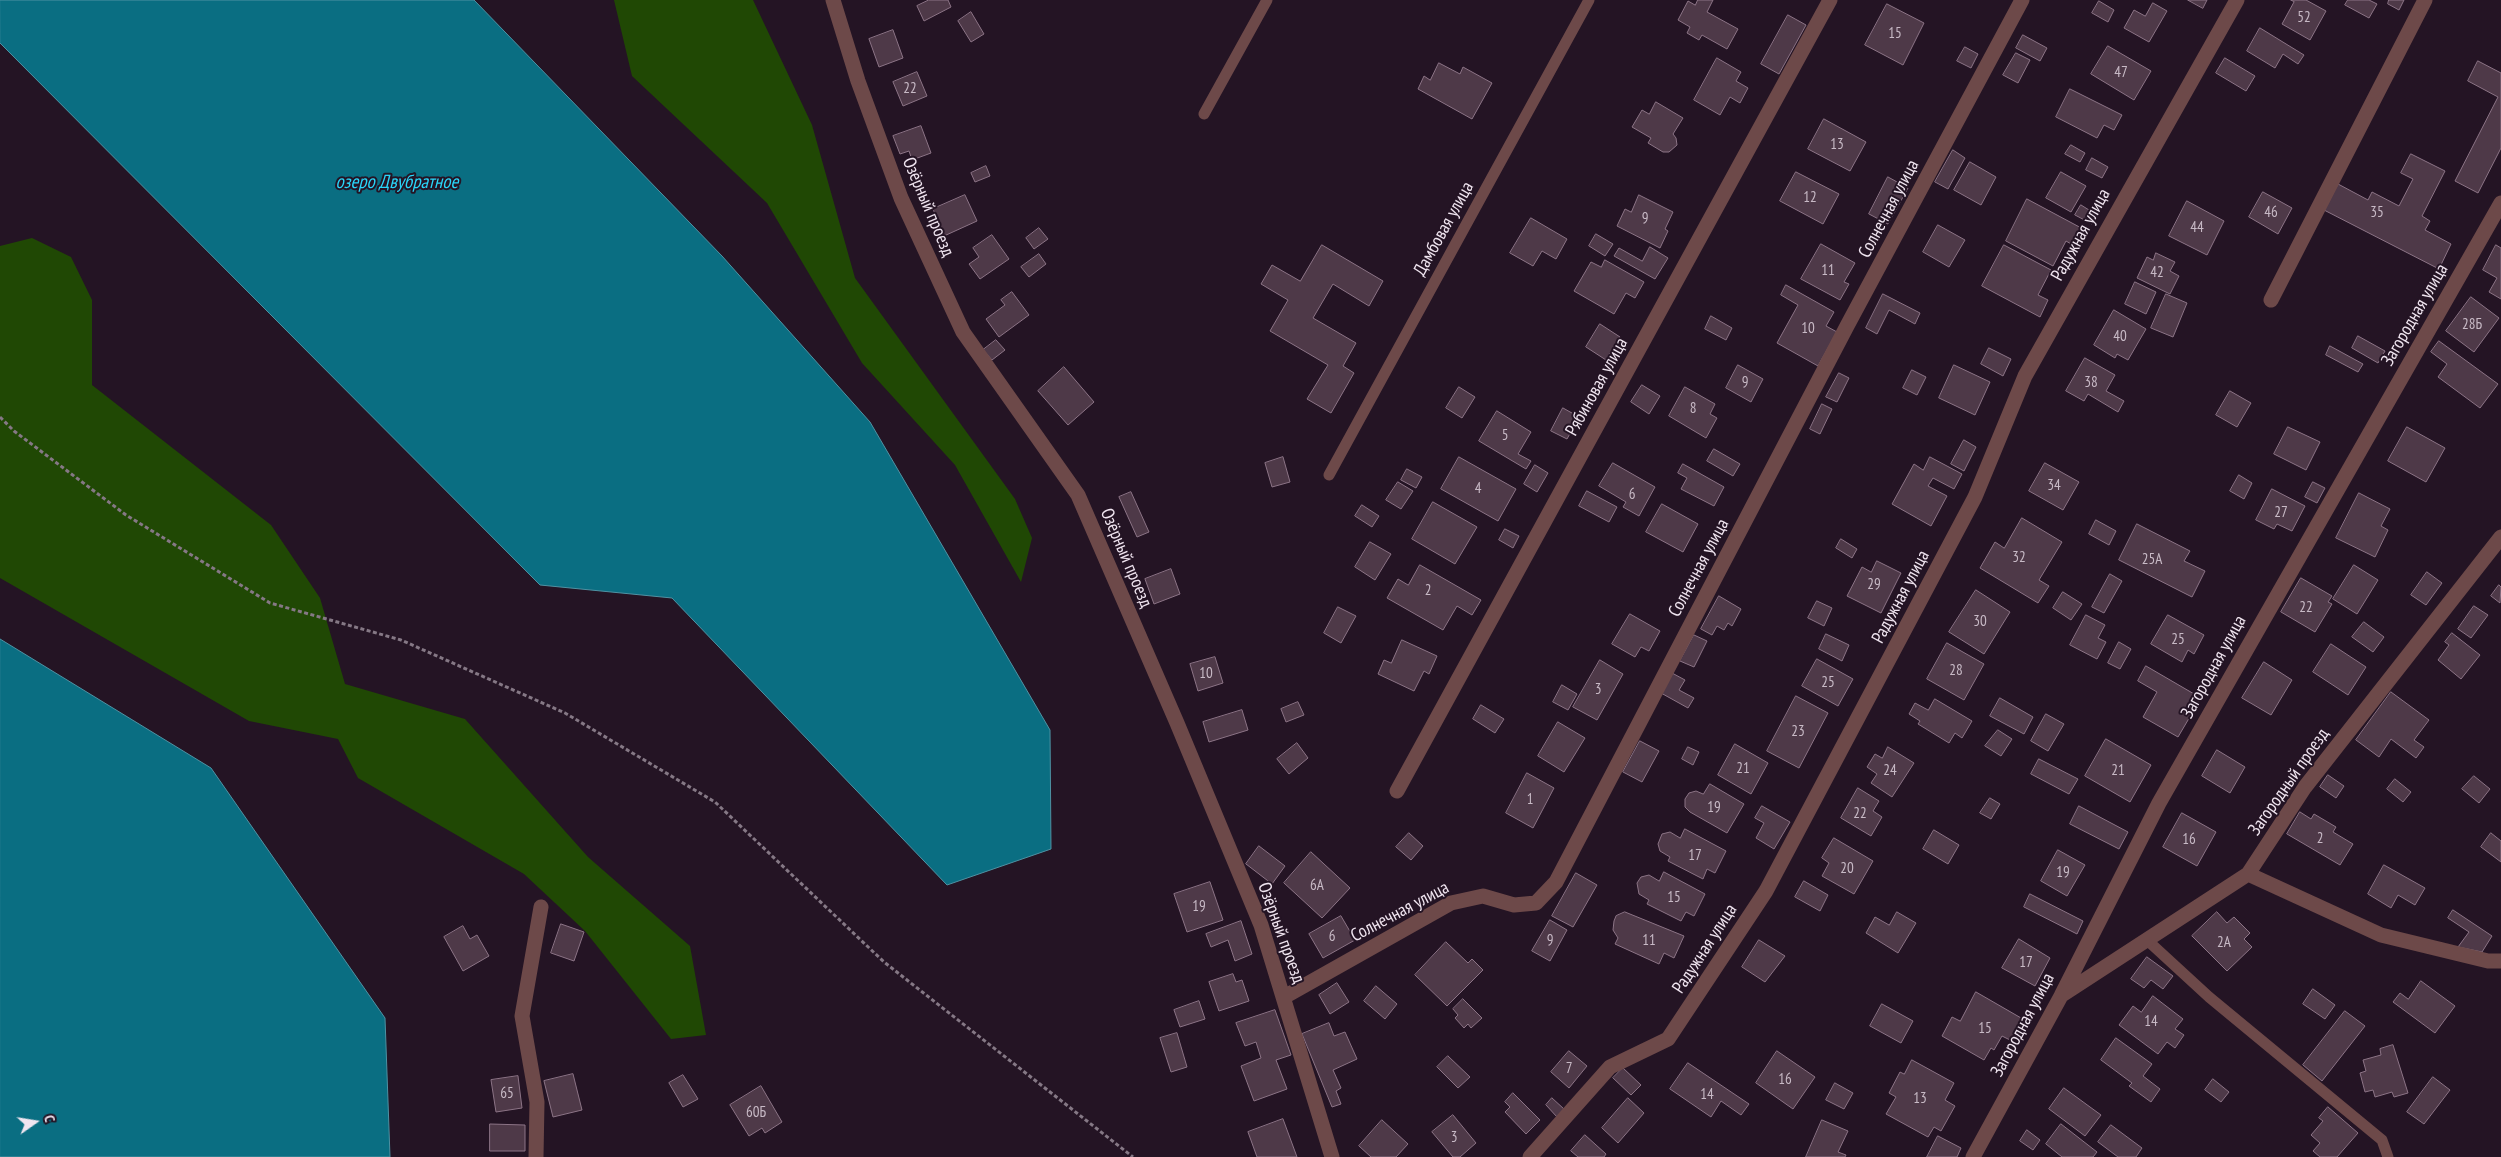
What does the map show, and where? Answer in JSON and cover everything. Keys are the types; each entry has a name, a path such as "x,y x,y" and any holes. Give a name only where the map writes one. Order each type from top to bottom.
{"street":[{"name":"Озёрный проезд","path":"834,0 858,81 901,198 963,332 1078,495 1261,925 1332,1157"},
{"name":"Рябиновая улица","path":"1397,791 1830,0"},
{"name":"Солнечная улица","path":"1284,997 1451,903 1483,896 1514,904 1536,903 1556,882 1842,334 2022,0"},
{"name":"Радужная улица","path":"1530,1157 1610,1067 1668,1040 1766,891 1975,497 2025,376 2237,0"},
{"path":"2271,300 2425,0"},
{"name":"Загородная улица","path":"1973,1157 2061,996 2159,803 2501,203"},
{"name":"Загородный проезд","path":"2061,996 2248,874 2305,787 2501,537"},
{"path":"2248,874 2380,935 2488,961 2501,961"},
{"path":"536,1157 537,1102 522,1016 541,907"}],"lane":[{"path":"1204,114 1267,0"},
{"name":"Дамбовая улица","path":"1329,475 1588,0"},
{"path":"2147,940 2209,997 2382,1140 2388,1157"}],"path":[{"path":"0,417 14,431 126,515 270,604 401,640 556,709 715,802 884,962 1133,1157"}],"green space":[{"path":"614,0 753,0 812,125 855,278 1015,499 1032,538 1021,582 955,465 862,363 767,203 632,76"},
{"path":"32,238 71,257 92,300 92,385 271,525 320,598 345,684 465,719 588,857 690,946 706,1035 671,1039 585,931 524,874 358,778 338,739 249,721 0,578 0,246"}],"water":[{"name":"озеро Двубратное","path":"0,0 474,0 722,256 870,422 1050,730 1051,849 947,885 672,598 540,585 0,43"},
{"path":"0,639 211,768 385,1018 390,1157 0,1157"}],"building":[{"path":"929,0 948,0 951,7 924,21 917,6"},
{"path":"1698,0 1713,0 1707,12 1738,29 1727,49 1702,35 1699,40 1687,33 1690,27 1678,20 1688,1 1695,5"},
{"path":"2188,0 2207,0 2203,8"},
{"path":"2291,0 2306,0 2326,11 2310,40 2282,24 2294,2"},
{"path":"2348,0 2369,0 2377,4 2369,18 2345,5"},
{"path":"2389,0 2404,0 2399,10 2388,4"},
{"path":"2099,1 2114,10 2108,22 2092,13"},
{"path":"2153,3 2167,11 2149,42 2124,28 2134,10 2145,16"},
{"path":"1887,4 1924,23 1903,65 1865,45"},
{"path":"971,12 984,34 971,42 958,21"},
{"path":"1788,15 1806,25 1779,74 1761,64"},
{"path":"2260,28 2304,55 2298,64 2283,54 2275,68 2247,51"},
{"path":"893,30 903,58 879,67 869,39"},
{"path":"2023,35 2047,48 2040,61 2016,48"},
{"path":"2108,46 2151,71 2134,100 2091,74"},
{"path":"1965,47 1978,54 1971,68 1957,61"},
{"path":"2016,53 2030,60 2018,83 2003,75"},
{"path":"1717,58 1741,72 1736,81 1748,88 1740,103 1730,97 1720,115 1694,100"},
{"path":"2225,58 2255,76 2246,91 2216,73"},
{"path":"2478,61 2501,73 2501,148 2478,193 2455,181 2498,97 2468,81"},
{"path":"1439,63 1460,74 1463,67 1492,83 1472,119 1418,89 1424,76 1430,80"},
{"path":"917,72 927,96 903,106 893,82"},
{"path":"2070,89 2122,115 2114,130 2104,125 2097,138 2056,117"},
{"path":"1656,102 1683,118 1673,134 1677,145 1669,152 1663,152 1648,143 1651,138 1632,127 1642,110 1649,114"},
{"path":"1824,119 1866,142 1850,171 1808,149"},
{"path":"921,126 931,153 912,160 909,151 900,154 893,136"},
{"path":"2071,145 2085,153 2080,162 2065,154"},
{"path":"1953,150 1965,158 1948,189 1935,182"},
{"path":"2411,154 2445,171 2422,216 2430,221 2425,230 2451,244 2439,269 2324,210 2338,184 2368,200 2372,192 2399,206 2413,179 2401,173"},
{"path":"2092,158 2108,167 2102,178 2086,170"},
{"path":"1970,162 1996,177 1981,205 1954,190"},
{"path":"986,166 990,176 975,182 971,173"},
{"path":"1796,172 1839,194 1823,224 1780,201"},
{"path":"2061,172 2086,186 2071,212 2046,198"},
{"path":"1888,177 1908,188 1888,224 1869,214"},
{"path":"2263,192 2292,208 2278,234 2249,217"},
{"path":"965,195 977,221 944,236 933,209"},
{"path":"1639,195 1673,212 1665,229 1668,231 1660,248 1617,226 1625,209 1631,212"},
{"path":"2027,199 2085,230 2076,247 2066,241 2053,266 2006,241"},
{"path":"2187,201 2224,221 2207,255 2169,236"},
{"path":"2081,205 2097,215 2092,224 2075,215"},
{"path":"1531,218 1567,239 1556,259 1542,251 1533,266 1510,253"},
{"path":"1938,225 1965,240 1949,267 1923,252"},
{"path":"1039,228 1048,239 1034,249 1026,238"},
{"path":"1596,234 1613,244 1605,256 1589,246"},
{"path":"992,235 1009,259 980,279 969,264 979,257 973,248"},
{"path":"1821,244 1855,263 1844,282 1849,284 1840,300 1801,279"},
{"path":"1322,245 1383,281 1369,306 1333,284 1313,318 1356,343 1343,366 1354,373 1331,413 1307,399 1328,365 1270,331 1288,300 1261,284 1272,265 1300,281"},
{"path":"2004,245 2051,270 2038,295 2048,300 2040,317 1982,286"},
{"path":"2496,245 2501,248 2501,299 2489,292 2497,278 2483,270"},
{"path":"1650,247 1668,258 1655,279 1614,256 1619,248 1642,261"},
{"path":"2156,253 2175,262 2170,271 2179,276 2170,294 2137,278 2147,257 2153,260"},
{"path":"1039,254 1046,264 1029,277 1021,267"},
{"path":"1605,260 1644,282 1635,298 1626,293 1614,314 1574,291 1591,262 1601,267"},
{"path":"2135,282 2156,292 2146,314 2125,304"},
{"path":"1786,285 1834,312 1826,326 1837,332 1818,366 1777,343 1798,305 1781,295"},
{"path":"1012,292 1029,315 999,337 986,319 1005,305 1001,300"},
{"path":"1883,294 1920,313 1915,324 1889,310 1877,334 1866,328"},
{"path":"2166,294 2187,303 2173,337 2151,328"},
{"path":"2471,297 2499,318 2474,352 2446,331"},
{"path":"2114,310 2146,329 2128,360 2117,354 2115,358 2094,345"},
{"path":"1711,316 1732,328 1726,340 1705,329"},
{"path":"1600,324 1620,337 1606,360 1586,347"},
{"path":"2358,336 2385,351 2378,363 2352,348"},
{"path":"996,340 1005,350 992,360 983,350"},
{"path":"2439,341 2498,384 2480,408 2438,377 2447,364 2431,352"},
{"path":"2330,346 2363,364 2358,372 2326,355"},
{"path":"1989,348 2011,359 2003,376 1981,364"},
{"path":"2085,358 2115,375 2106,391 2124,401 2118,412 2088,394 2084,401 2066,391"},
{"path":"1738,365 1763,379 1751,402 1726,388"},
{"path":"1954,365 1990,382 1975,415 1939,398"},
{"path":"1064,367 1094,402 1068,425 1038,391"},
{"path":"1912,370 1926,377 1917,395 1903,388"},
{"path":"1839,373 1849,378 1837,402 1826,397"},
{"path":"1642,385 1660,396 1649,414 1631,402"},
{"path":"1459,387 1475,397 1462,418 1446,408"},
{"path":"1685,387 1715,404 1710,414 1717,418 1706,438 1669,416"},
{"path":"2230,391 2251,403 2237,427 2216,415"},
{"path":"1822,404 1832,409 1820,434 1810,429"},
{"path":"1563,408 1579,417 1567,439 1551,431"},
{"path":"1497,411 1531,432 1518,454 1531,461 1526,469 1479,441"},
{"path":"2288,427 2320,442 2306,470 2274,454"},
{"path":"2407,427 2445,448 2426,482 2388,461"},
{"path":"1964,440 1976,447 1964,471 1951,464"},
{"path":"1714,449 1740,464 1733,476 1707,461"},
{"path":"1283,457 1290,482 1272,487 1265,463"},
{"path":"1459,457 1516,489 1498,521 1441,489"},
{"path":"1930,457 1962,474 1954,489 1933,478 1928,486 1947,496 1931,526 1892,504 1914,464 1923,470"},
{"path":"1613,463 1655,487 1639,516 1623,507 1626,502 1599,486"},
{"path":"2045,463 2079,482 2063,510 2029,491"},
{"path":"1683,464 1724,487 1714,506 1681,489 1687,478 1678,473"},
{"path":"1535,465 1548,473 1537,492 1524,484"},
{"path":"1407,469 1422,477 1416,488 1401,480"},
{"path":"2239,475 2252,483 2244,499 2230,491"},
{"path":"1398,482 1413,491 1401,509 1386,500"},
{"path":"2313,482 2325,488 2317,503 2305,497"},
{"path":"2272,489 2305,506 2292,531 2277,524 2274,529 2256,520"},
{"path":"1587,491 1617,507 1609,522 1579,506"},
{"path":"1131,492 1149,532 1137,537 1119,497"},
{"path":"2359,493 2390,509 2381,526 2388,530 2375,557 2336,538"},
{"path":"1433,502 1477,527 1455,564 1412,539"},
{"path":"1662,504 1698,524 1683,552 1646,532"},
{"path":"1362,505 1379,516 1372,527 1355,516"},
{"path":"2022,518 2062,542 2039,580 2049,586 2038,603 1980,568 1995,542 2004,548"},
{"path":"2096,520 2116,531 2109,545 2089,534"},
{"path":"2137,524 2190,551 2184,561 2205,571 2192,597 2119,560"},
{"path":"1505,529 1519,536 1513,548 1499,540"},
{"path":"1841,539 1857,549 1852,558 1836,548"},
{"path":"1370,542 1391,554 1375,580 1355,567"},
{"path":"1877,561 1901,573 1881,613 1847,596 1862,567 1871,572"},
{"path":"1420,565 1481,600 1472,615 1457,606 1443,630 1387,598 1398,579 1408,585"},
{"path":"2354,565 2378,580 2357,614 2333,599"},
{"path":"1171,569 1180,594 1154,604 1145,579"},
{"path":"2427,572 2442,583 2426,605 2411,595"},
{"path":"2110,574 2122,581 2104,613 2092,607"},
{"path":"2301,578 2332,596 2328,602 2332,604 2315,632 2281,612"},
{"path":"2499,585 2501,587 2500,603 2491,596"},
{"path":"1976,590 2010,612 1984,654 1949,632"},
{"path":"2063,592 2082,604 2071,620 2053,608"},
{"path":"1719,596 1741,609 1732,626 1728,623 1724,630 1717,626 1712,635 1701,629"},
{"path":"1817,601 1832,608 1824,626 1808,618"},
{"path":"2474,606 2488,615 2471,638 2458,629"},
{"path":"1338,607 1356,616 1341,643 1324,633"},
{"path":"1630,614 1660,631 1649,651 1641,647 1635,657 1612,644"},
{"path":"2086,615 2105,625 2098,638 2106,642 2097,659 2070,645"},
{"path":"2168,615 2204,635 2194,654 2188,650 2182,662 2151,644"},
{"path":"2364,622 2384,637 2373,652 2352,637"},
{"path":"2452,633 2480,655 2461,679 2438,660 2449,645 2445,642"},
{"path":"1826,634 1849,645 1842,661 1819,649"},
{"path":"1694,635 1707,641 1694,667 1680,661"},
{"path":"1402,640 1437,656 1429,674 1424,671 1414,691 1378,674 1384,660 1391,663"},
{"path":"2119,642 2131,649 2120,669 2108,663"},
{"path":"1947,643 1984,664 1964,700 1927,679"},
{"path":"2331,644 2366,667 2348,695 2313,672"},
{"path":"1215,657 1223,683 1198,691 1190,664"},
{"path":"1817,659 1853,679 1838,706 1802,686"},
{"path":"1600,660 1623,674 1597,720 1573,707"},
{"path":"2264,662 2292,680 2271,715 2242,698"},
{"path":"2146,666 2201,698 2178,737 2143,717 2157,692 2138,681"},
{"path":"1672,673 1685,680 1679,690 1694,698 1688,708 1661,693"},
{"path":"1562,685 1577,694 1568,710 1553,702"},
{"path":"2391,692 2429,720 2414,740 2424,747 2416,758 2391,739 2379,757 2356,740"},
{"path":"1796,696 1828,713 1799,768 1767,751"},
{"path":"2000,698 2033,717 2024,734 1990,716"},
{"path":"1935,699 1972,721 1962,738 1955,733 1949,743 1918,724 1920,721 1909,714 1915,703 1928,710"},
{"path":"1298,702 1304,715 1286,722 1281,709"},
{"path":"1481,705 1504,719 1495,733 1473,719"},
{"path":"1242,710 1248,730 1209,742 1203,722"},
{"path":"2046,714 2064,724 2048,751 2031,741"},
{"path":"1558,722 1585,738 1564,772 1538,756"},
{"path":"1998,730 2012,739 2001,756 1985,746"},
{"path":"2106,739 2151,765 2130,802 2085,776"},
{"path":"1640,741 1659,751 1642,782 1623,772"},
{"path":"1297,743 1308,758 1289,774 1277,759"},
{"path":"1735,744 1768,763 1751,794 1718,775"},
{"path":"1688,747 1699,752 1693,765 1682,759"},
{"path":"1888,747 1914,763 1892,797 1871,783 1877,774 1867,767 1875,754 1882,758"},
{"path":"2217,750 2245,767 2230,793 2202,776"},
{"path":"2039,759 2078,779 2069,794 2031,774"},
{"path":"1527,773 1554,788 1533,828 1506,813"},
{"path":"2328,775 2344,786 2336,798 2320,787"},
{"path":"2474,776 2490,789 2479,803 2462,789"},
{"path":"2395,779 2411,792 2403,802 2387,789"},
{"path":"1710,784 1744,804 1727,833 1690,812 1685,807 1685,799 1689,793 1696,791 1703,794"},
{"path":"1858,788 1879,801 1873,811 1882,817 1871,836 1841,818"},
{"path":"1990,798 2000,804 1991,819 1980,813"},
{"path":"1762,806 1790,822 1774,849 1756,838 1764,823 1755,818"},
{"path":"2079,806 2128,832 2119,849 2070,824"},
{"path":"2300,812 2311,819 2314,814 2336,827 2333,832 2353,844 2340,865 2287,834"},
{"path":"2182,813 2216,832 2197,866 2163,847"},
{"path":"1685,829 1726,851 1715,873 1707,869 1703,879 1668,861 1670,857 1660,851 1658,844 1662,834 1670,832 1680,838"},
{"path":"1934,830 1959,845 1948,864 1923,849"},
{"path":"1409,833 1423,846 1411,860 1396,847"},
{"path":"2491,833 2501,841 2501,862 2481,847"},
{"path":"1834,838 1873,861 1854,894 1822,876 1829,863 1822,858"},
{"path":"1259,846 1285,866 1272,884 1246,864"},
{"path":"2058,850 2085,865 2067,896 2041,881"},
{"path":"1311,852 1350,888 1322,918 1284,883"},
{"path":"2384,865 2425,888 2415,905 2398,895 2391,908 2368,894"},
{"path":"1664,872 1705,894 1694,916 1686,912 1681,921 1647,904 1649,900 1639,894 1637,883 1641,877 1649,875 1659,881"},
{"path":"1576,873 1597,885 1573,927 1552,916"},
{"path":"1804,881 1828,895 1820,911 1795,897"},
{"path":"1210,882 1223,920 1187,932 1174,894"},
{"path":"2030,894 2083,921 2077,934 2024,907"},
{"path":"2453,910 2492,936 2482,952 2458,947 2469,932 2448,918"},
{"path":"1625,912 1684,936 1674,958 1664,953 1659,964 1615,944 1618,938 1613,930 1614,921 1616,916"},
{"path":"1897,912 1916,923 1898,953 1866,933 1875,917 1889,925"},
{"path":"2217,912 2227,923 2234,917 2250,933 2244,939 2252,947 2227,971 2192,936"},
{"path":"1341,916 1355,940 1323,958 1309,934"},
{"path":"1550,920 1567,930 1550,961 1532,951"},
{"path":"1241,921 1252,954 1235,961 1228,940 1211,947 1206,934"},
{"path":"561,924 584,932 574,961 551,953"},
{"path":"463,926 470,939 477,935 489,956 463,971 444,937"},
{"path":"2019,939 2050,958 2035,986 2002,968"},
{"path":"1759,940 1785,956 1765,982 1742,967"},
{"path":"1446,942 1468,963 1472,959 1483,970 1447,1006 1415,975"},
{"path":"2147,957 2173,976 2163,989 2151,980 2144,988 2131,979"},
{"path":"1233,974 1236,982 1242,980 1249,1001 1219,1011 1209,982"},
{"path":"2421,981 2455,1006 2435,1033 2393,1002 2400,993 2408,999"},
{"path":"1337,983 1349,1002 1330,1014 1319,995"},
{"path":"1376,986 1397,1004 1385,1019 1364,1001"},
{"path":"2313,989 2335,1005 2325,1019 2303,1004"},
{"path":"1976,992 2028,1022 2016,1043 2002,1036 1994,1050 1991,1048 1984,1060 1942,1036 1952,1017 1960,1021"},
{"path":"2153,996 2183,1019 2175,1029 2184,1035 2175,1048 2167,1042 2158,1054 2119,1025 2133,1006 2141,1012"},
{"path":"1463,999 1482,1018 1471,1028 1468,1024 1464,1028 1455,1018 1458,1015 1453,1009"},
{"path":"1199,1001 1205,1019 1180,1027 1174,1010"},
{"path":"1882,1004 1913,1021 1901,1043 1870,1026"},
{"path":"1275,1010 1291,1055 1276,1060 1287,1089 1254,1101 1241,1066 1261,1058 1256,1042 1245,1046 1236,1023"},
{"path":"2345,1011 2365,1026 2322,1081 2303,1065"},
{"path":"1329,1023 1334,1036 1345,1032 1357,1059 1333,1070 1341,1088 1336,1091 1341,1104 1332,1107 1302,1034"},
{"path":"1177,1033 1187,1067 1171,1072 1160,1038"},
{"path":"2116,1038 2152,1064 2143,1076 2160,1089 2151,1102 2129,1086 2132,1083 2101,1060"},
{"path":"2393,1045 2408,1093 2394,1097 2392,1092 2375,1097 2373,1090 2365,1092 2360,1073 2366,1071 2363,1060 2381,1055 2380,1049"},
{"path":"1569,1051 1587,1066 1569,1088 1551,1072"},
{"path":"1777,1051 1815,1077 1793,1109 1756,1083"},
{"path":"1448,1056 1470,1077 1458,1088 1437,1067"},
{"path":"1912,1060 1954,1083 1945,1100 1955,1106 1941,1131 1934,1127 1928,1137 1886,1114 1896,1097 1889,1093 1900,1072 1904,1074"},
{"path":"1688,1063 1749,1104 1741,1115 1721,1101 1711,1117 1670,1089"},
{"path":"1623,1068 1641,1085 1631,1095 1613,1078"},
{"path":"573,1074 582,1110 553,1117 544,1081"},
{"path":"683,1075 698,1099 683,1107 669,1083"},
{"path":"518,1076 522,1108 496,1112 491,1080"},
{"path":"2433,1077 2450,1090 2424,1124 2407,1112"},
{"path":"2213,1079 2229,1092 2221,1102 2205,1090"},
{"path":"1835,1083 1853,1093 1844,1109 1826,1100"},
{"path":"761,1086 782,1122 765,1133 762,1128 749,1136 730,1105"},
{"path":"2064,1088 2101,1115 2085,1136 2049,1109"},
{"path":"1513,1093 1540,1120 1526,1134 1505,1112 1510,1107 1505,1102"},
{"path":"1552,1098 1564,1109 1557,1117 1546,1105"},
{"path":"1628,1098 1644,1113 1618,1143 1602,1128"},
{"path":"2328,1107 2358,1133 2337,1157 2320,1157 2313,1151 2320,1143 2311,1135 2323,1121 2319,1118"},
{"path":"1453,1115 1476,1143 1460,1157 1453,1157 1432,1132"},
{"path":"1283,1119 1297,1157 1257,1157 1248,1132"},
{"path":"1382,1120 1408,1144 1396,1157 1371,1157 1359,1146"},
{"path":"1822,1120 1848,1131 1838,1152 1846,1155 1845,1157 1806,1157"},
{"path":"490,1124 525,1125 525,1151 490,1151"},
{"path":"2061,1124 2097,1152 2093,1157 2062,1157 2046,1144"},
{"path":"2111,1125 2142,1148 2136,1157 2118,1157 2098,1142"},
{"path":"2027,1130 2040,1140 2033,1150 2020,1141"},
{"path":"1585,1135 1606,1154 1604,1157 1578,1157 1571,1151"},
{"path":"1938,1136 1961,1148 1957,1157 1927,1157"}]}
